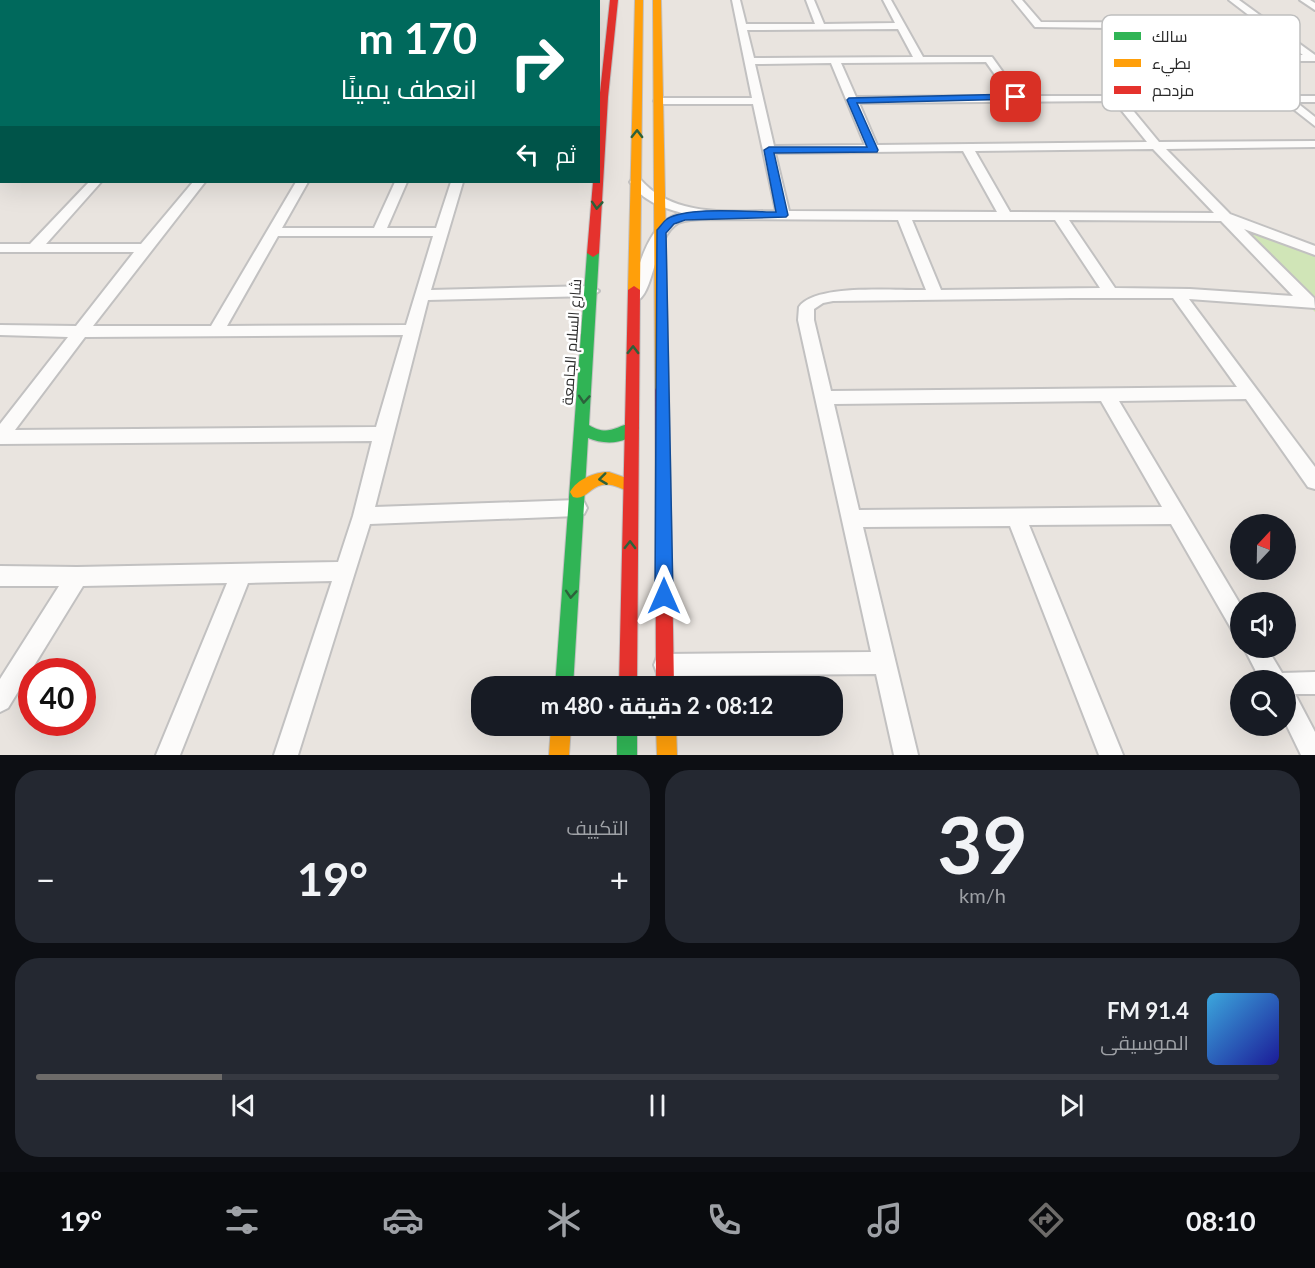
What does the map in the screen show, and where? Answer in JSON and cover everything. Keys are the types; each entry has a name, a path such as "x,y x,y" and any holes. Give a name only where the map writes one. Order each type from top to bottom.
{"main road":[{"name":"شارع السلام الجامعة","path":"600,117 614,0"},
{"path":"628,676 639,0"},
{"path":"657,0 665,676"},
{"path":"600,50 609,41"},
{"path":"638,66 658,66"},
{"name":"شارع السلام الجامعة","path":"565,676 592,291 597,183"},
{"path":"582,428 590,435 613,438 624,435 632,428"},
{"path":"577,500 589,481 603,476 618,478 630,486"},
{"path":"559,755 560,736"},
{"path":"627,736 627,755"},
{"path":"666,736 667,755"}],"street":[{"path":"736,0 783,215"},
{"path":"810,0 820,26"},
{"path":"887,0 920,59"},
{"path":"1017,0 1038,25 1102,26"},
{"path":"1233,0 1253,15"},
{"path":"1304,0 1315,7"},
{"path":"742,27 901,26"},
{"path":"1300,48 1314,58"},
{"path":"749,61 989,59 1016,97"},
{"path":"835,60 873,150"},
{"path":"852,100 1102,98"},
{"path":"659,102 758,101"},
{"path":"1128,111 1157,147 1312,306"},
{"path":"1300,111 1315,123"},
{"path":"769,150 1315,144"},
{"path":"968,149 1006,216"},
{"path":"636,182 645,195 661,203 702,215"},
{"path":"34,248 94,183"},
{"path":"0,437 145,248 198,183"},
{"path":"216,331 301,183"},
{"path":"378,232 401,183"},
{"path":"286,755 363,516 412,330 440,232 458,183"},
{"path":"634,299 661,232 670,222 683,217 702,215 1226,217 1315,251"},
{"path":"903,216 936,296"},
{"path":"1059,216 1110,292"},
{"path":"273,232 440,232"},
{"path":"0,248 145,248"},
{"path":"422,295 592,291"},
{"path":"906,755 806,320 807,307 818,299 833,296 1110,292 1257,297 1312,306"},
{"path":"1178,294 1315,482"},
{"path":"0,330 81,332 412,330"},
{"path":"824,398 1251,393"},
{"path":"1107,396 1230,606"},
{"path":"0,437 383,434"},
{"path":"363,516 577,500"},
{"path":"852,519 1176,515"},
{"path":"1016,517 1111,755"},
{"path":"0,576 76,577 346,571"},
{"path":"168,755 242,573"},
{"path":"0,700 76,577"},
{"path":"665,676 886,663"},
{"path":"1296,683 1315,682"},
{"path":"1296,720 1314,755"}],"green space":[{"path":"1226,217 1315,251 1315,312"}],"traffic: fast":[{"path":"565,676 593,253"},
{"path":"582,428 601,437 613,437 632,428"},
{"path":"627,736 627,755"}],"traffic: slow":[{"path":"634,290 639,0"},
{"path":"657,0 662,390"},
{"path":"578,492 602,478 609,478 630,486"},
{"path":"559,755 560,736"},
{"path":"666,736 667,755"}],"traffic: jam":[{"path":"600,154 614,0"},
{"path":"593,253 598,183"},
{"path":"628,676 634,290"},
{"path":"662,390 665,676"}],"route":[{"path":"664,596 661,232 670,222 683,217 783,215 769,150 873,150 852,100 1016,97"}]}
